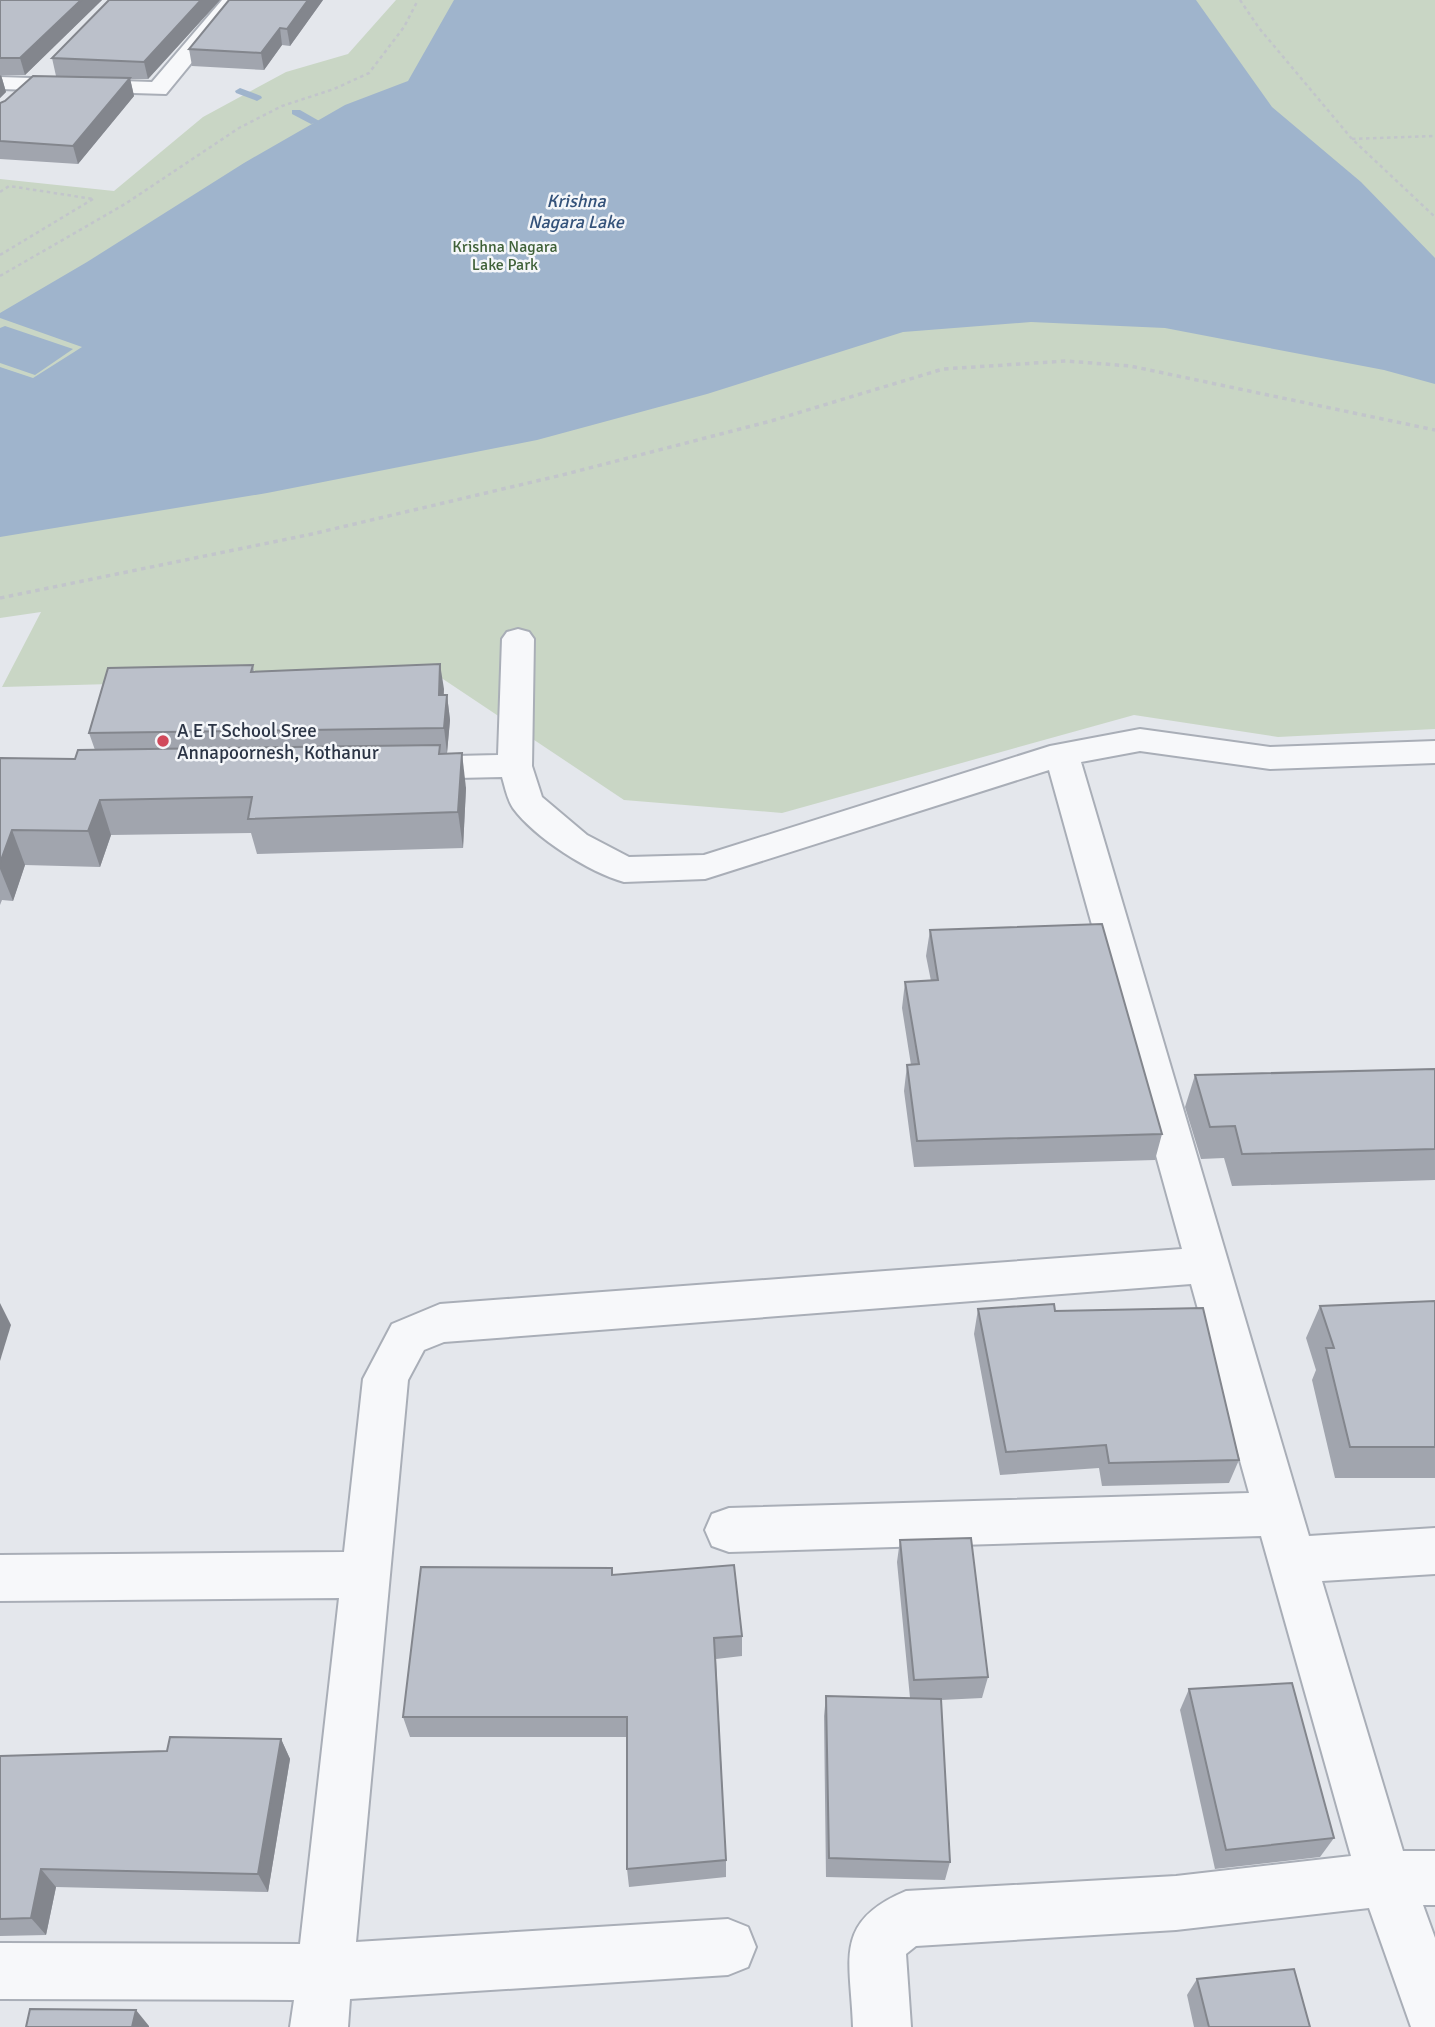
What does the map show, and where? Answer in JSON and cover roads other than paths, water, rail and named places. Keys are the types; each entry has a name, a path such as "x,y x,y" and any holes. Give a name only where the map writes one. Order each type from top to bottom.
{"street":[{"path":"0,83 158,89 233,0"},
{"path":"8,105 51,65"},
{"path":"518,639 515,766 527,802 574,844 624,870 705,867 1062,754 1140,740 1270,758 1432,759"},
{"path":"1062,754 1366,1821 1410,1879 1435,2016"},
{"path":"376,768 515,766"},
{"path":"319,2027 386,1379 408,1337 440,1323 1209,1265"},
{"path":"729,1530 1279,1514"},
{"path":"1292,1560 1435,1551"},
{"path":"0,1578 366,1575"},
{"path":"882,2027 878,1941 906,1919 1176,1903 1410,1879"},
{"path":"0,1971 326,1972 728,1947"}],"water":[{"name":"Krishna Nagara Lake","path":"454,0 1196,0 1272,107 1361,182 1435,258 1435,384 1384,370 1165,328 1031,322 903,332 707,394 537,440 267,493 0,537 0,367 33,378 82,347 0,318 0,313 87,262 244,163 345,105 408,81"},
{"path":"5,326 73,349 35,375 0,363 0,328"}],"waterway":[{"path":"240,91 257,98"},
{"path":"296,112 315,122"}],"place":[{"name":"A E T School Sree Annapoornesh, Kothanur","path":"163,741"}],"park label":[{"name":"Krishna Nagara Lake Park","path":"505,255"}]}
